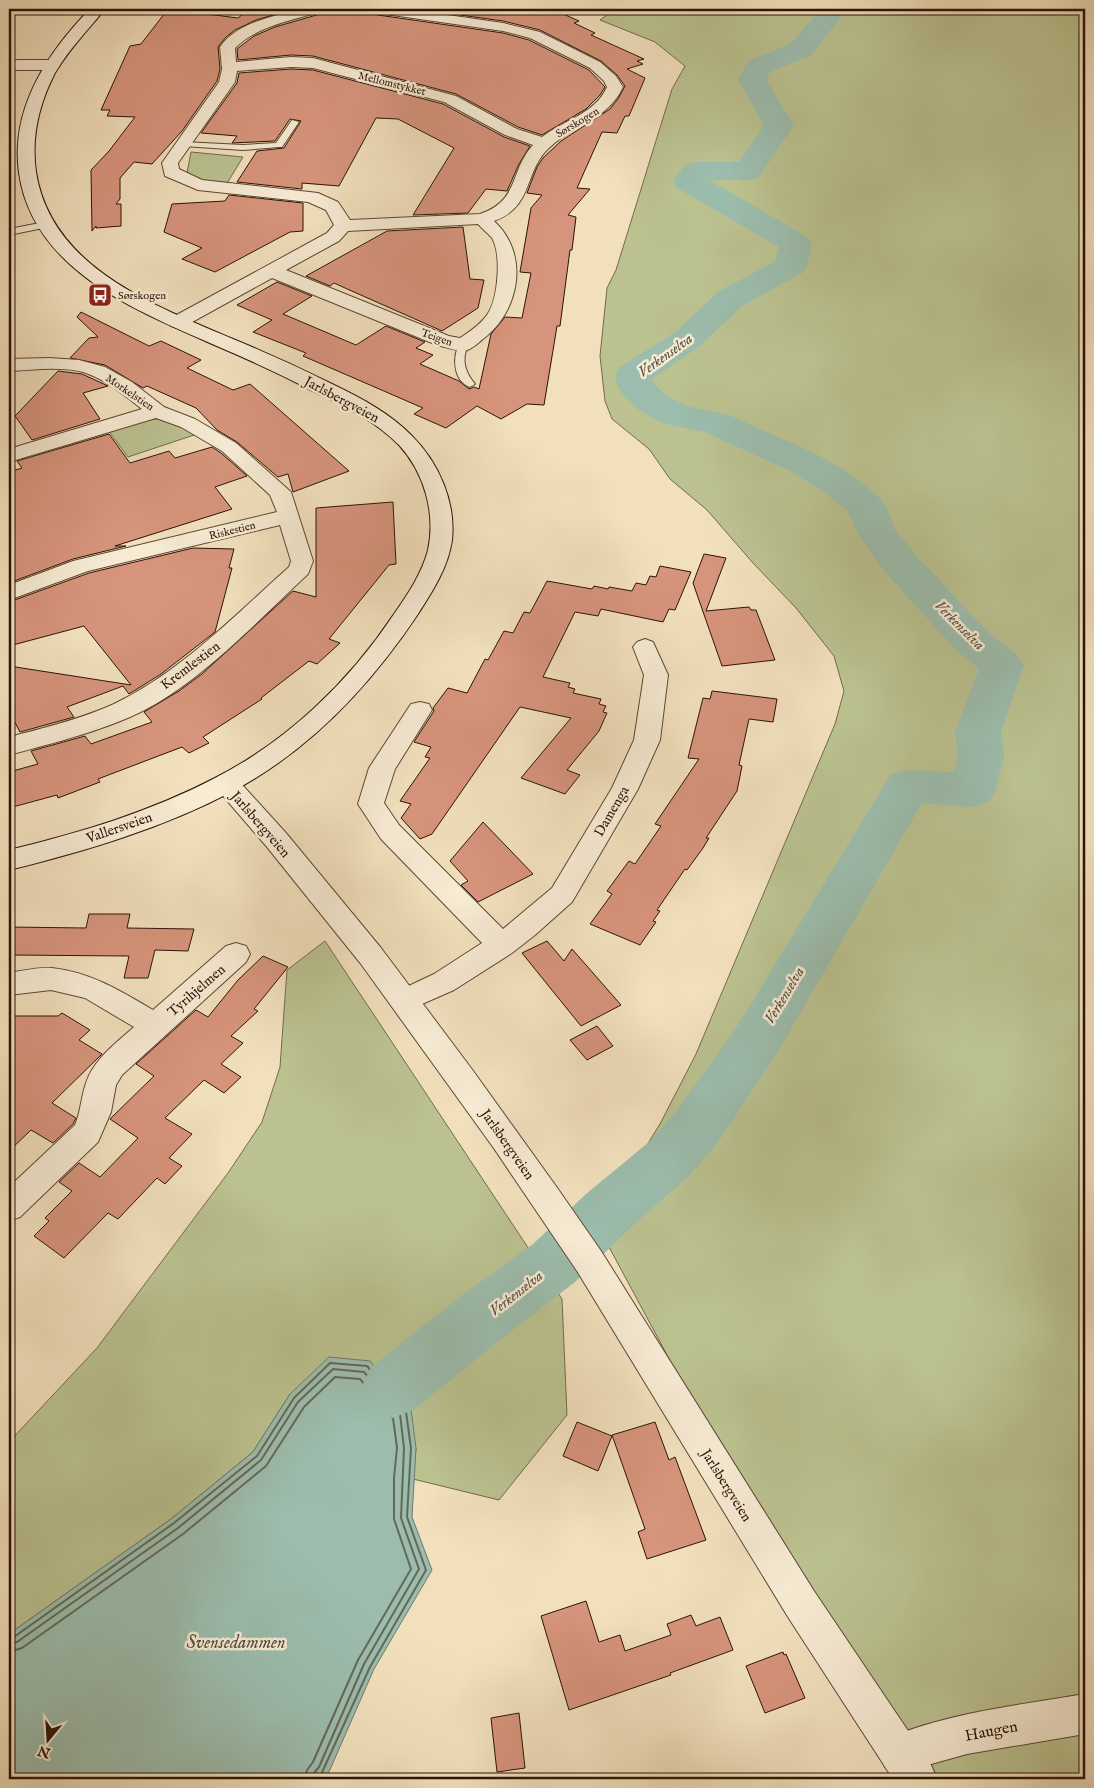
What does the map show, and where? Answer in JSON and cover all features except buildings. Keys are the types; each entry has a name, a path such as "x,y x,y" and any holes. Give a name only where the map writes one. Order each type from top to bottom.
{"street":[{"name":"Jarlsbergveien","path":"98,9 71,38 52,65 31,113 25,147 28,185 36,210 45,225 62,247 90,272 118,292 178,322 306,379 383,421 416,453 437,491 441,509 440,541 435,562 414,602 383,646 335,702 309,726 256,766 227,784 270,832 406,1000 562,1222 801,1604 908,1766"},
{"path":"178,322 333,237 343,226 340,217 332,206 312,197 281,192 198,185 182,179 171,172 170,163 227,82 230,75 230,67 227,47 234,38 247,30 314,9"},
{"name":"Sørskogen","path":"343,226 482,220 497,216 511,206 535,154 544,143 567,126 606,105 613,95 615,87 611,79 596,65 535,35 502,27 378,9"},
{"name":"Mellomstykket","path":"230,67 291,62 312,63 341,70 450,99 511,132 544,143"},
{"path":"9,65 52,65"},
{"name":"Teigen","path":"272,271 444,341 463,345 497,314 505,284 507,256 500,238 482,220"},
{"name":"Morkelstien","path":"9,365 62,364 90,368 109,377 157,411"},
{"path":"157,411 188,423 229,447 280,492 288,516"},
{"name":"Morkelstien","path":"9,456 157,411"},
{"name":"Riskestien","path":"9,593 81,566 288,516"},
{"name":"Kremlestien","path":"9,746 45,737 121,710 147,697 196,664 300,569 302,561 288,516"},
{"name":"Damenga","path":"406,1000 444,982 502,944 525,928 562,895 625,789 647,740 656,675 645,647"},
{"path":"420,710 382,768 371,804 390,832 502,944"},
{"name":"Vallersveien","path":"9,860 121,828 227,784"},
{"name":"Tyrihjelmen","path":"9,1207 87,1132 96,1112 101,1083 111,1066 236,954"},
{"name":"Tyrihjelmen","path":"9,984 51,979 93,989 155,1025"},
{"name":"Haugen","path":"908,1766 967,1734 1085,1714"}],"lane":[{"path":"182,144 227,148 258,148 279,145 295,122"},
{"path":"9,232 45,225"},
{"path":"463,345 460,350 462,376 470,384"}],"green space":[{"path":"615,9 1085,9 1085,1779 917,1779 801,1604 602,1234 634,1166 660,1124 696,1054 835,724 844,691 834,656 796,608 753,563 707,510 670,479 649,449 612,419 605,401 600,356 607,288 616,270 672,89 685,66 655,42 600,20"},
{"path":"191,152 243,157 226,185 202,180 187,173"},
{"path":"144,420 170,420 197,434 128,457 108,430"},
{"path":"325,941 562,1299 567,1415 499,1500 413,1479 416,1448 290,1394 253,1452 171,1519 9,1634 9,1442 97,1348 228,1173 262,1122 280,1067 287,970"}],"water":[{"name":"Svensedammen","path":"329,1357 370,1361 411,1409 416,1448 412,1517 432,1570 374,1669 328,1774 322,1779 9,1779 9,1634 171,1519 253,1452 290,1394"}],"waterway":[{"name":"Verkenselva","path":"393,1388 483,1316 554,1263 607,1212 669,1159 697,1127 757,1040 908,786 972,790 981,756 978,732 1002,665 972,641 899,562 876,531 866,506 836,482 800,461 716,423 675,415 652,402 635,385 633,375 689,338 730,299 790,266 796,244 688,181 696,171 748,171 779,125 752,80 758,67 800,50 835,9"}],"place":[{"name":"Sørskogen","path":"100,295"}]}
